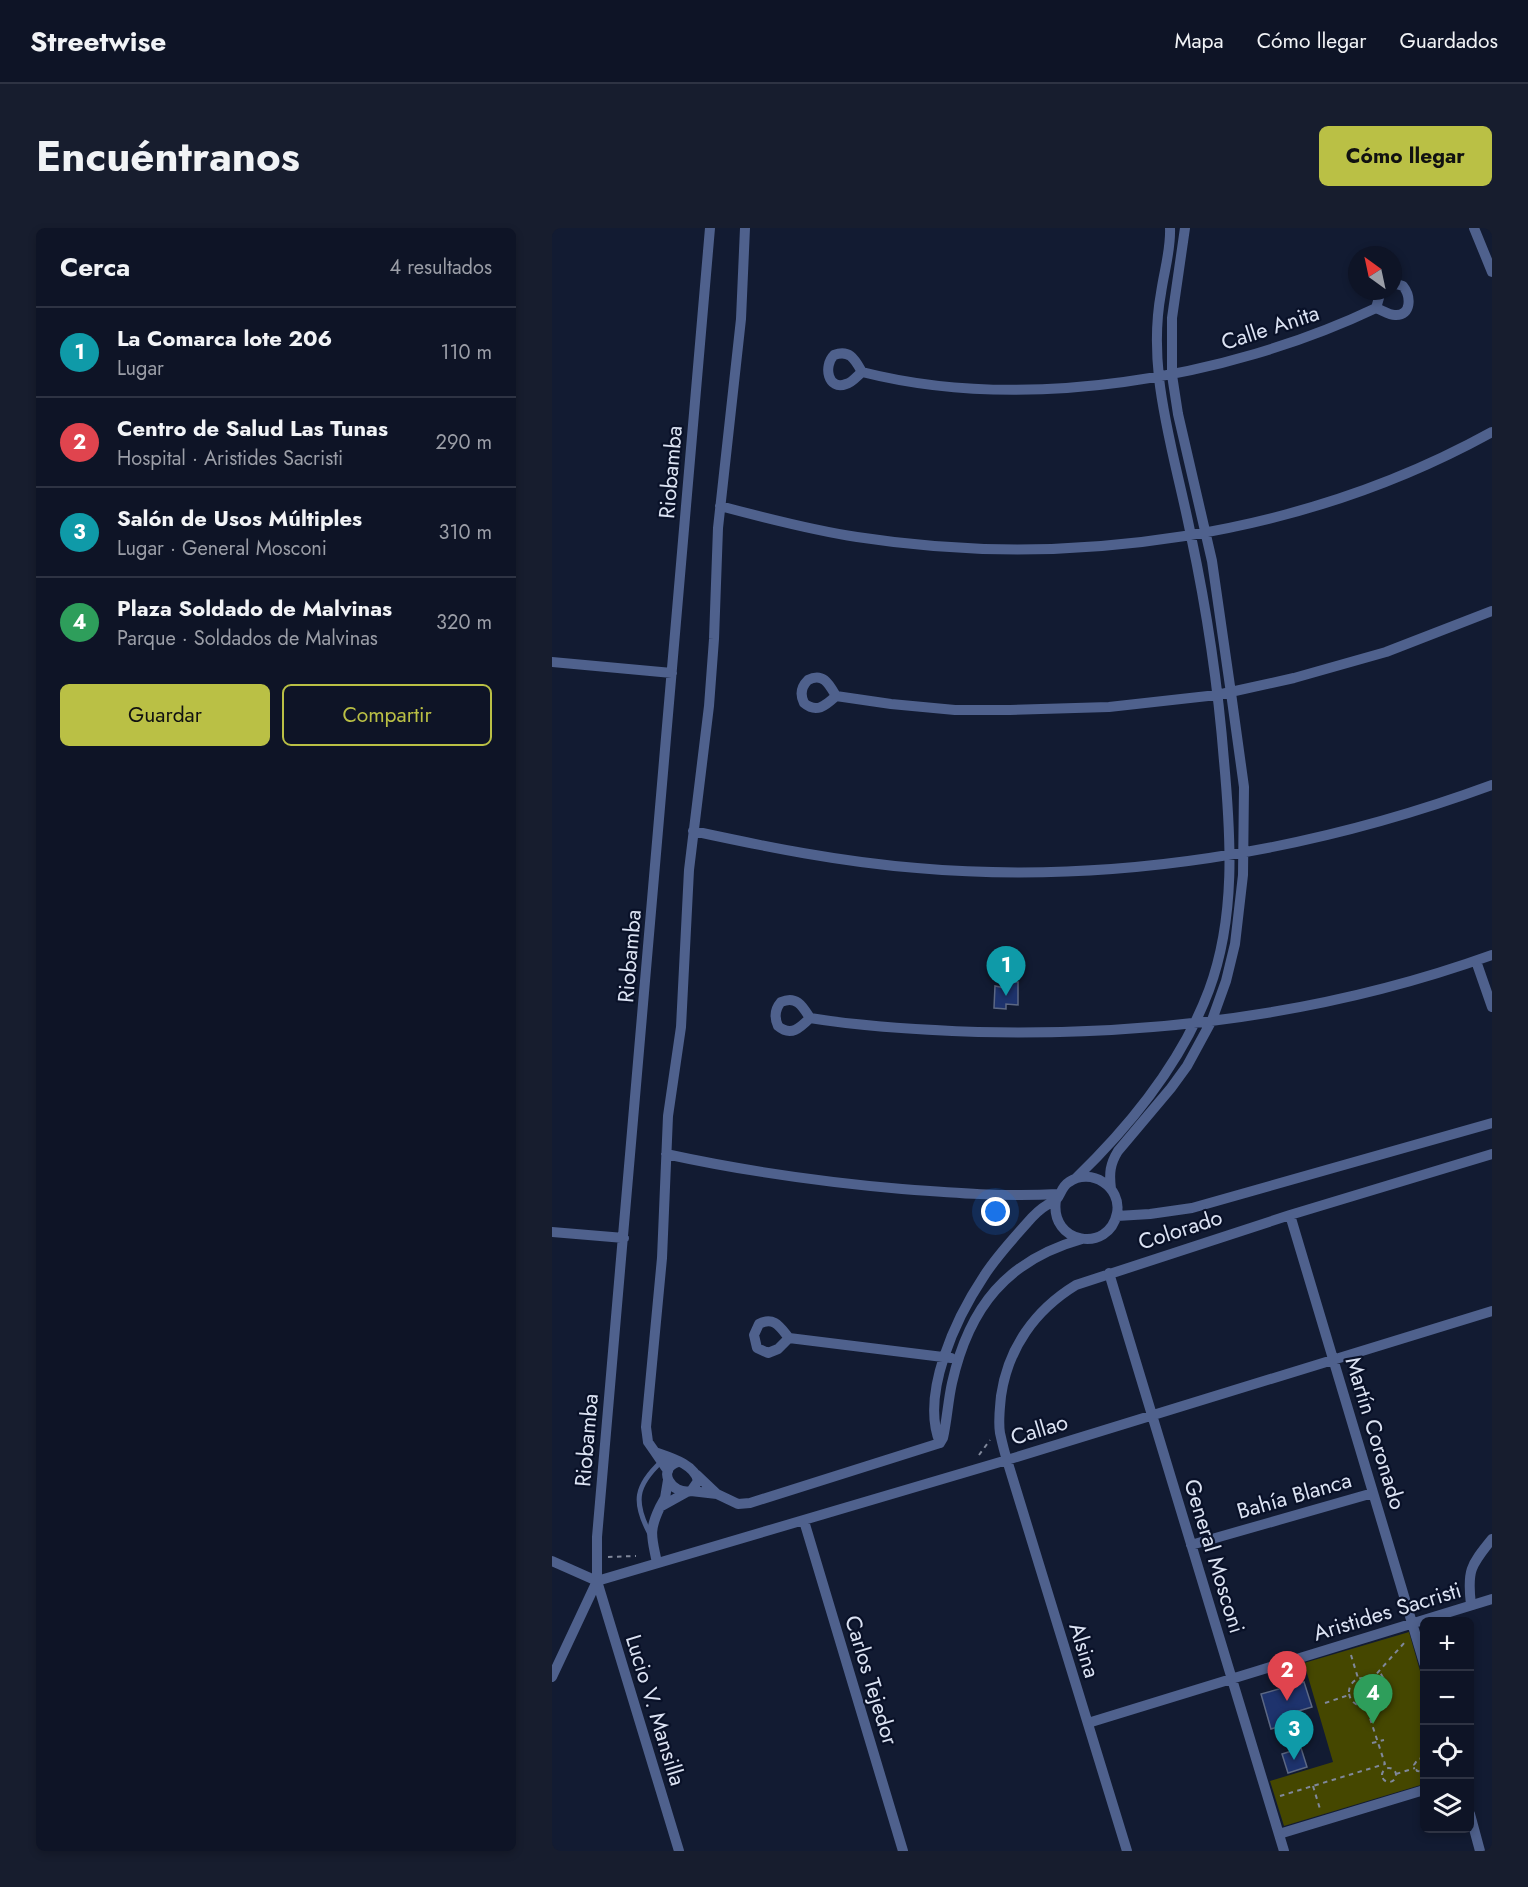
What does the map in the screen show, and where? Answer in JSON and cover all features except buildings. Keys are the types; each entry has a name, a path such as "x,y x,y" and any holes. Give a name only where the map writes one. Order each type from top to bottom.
{"street":[{"name":"Riobamba","path":"552,1677 597,1581 597,1537 710,228"},
{"path":"717,1494 676,1490 648,1442 646,1427 662,1258 668,1116 681,1027 689,870 709,706 720,506 741,319 745,228"},
{"path":"940,1443 934,1429 933,1414 944,1357 966,1306 983,1277 1029,1221 1091,1164 1164,1077 1196,1023 1209,990 1224,933 1230,822 1217,695 1209,627 1159,377 1160,294 1170,243 1170,228"},
{"path":"658,1456 678,1462 693,1470 717,1494 738,1504 750,1503 940,1443 944,1438 952,1383 965,1341 991,1294 1006,1278 1031,1259 1065,1244 1099,1237 1107,1232 1117,1216 1118,1206 1111,1189 1109,1173 1112,1161 1182,1073 1212,1020 1226,981 1235,944 1245,851 1244,787 1212,561 1178,414 1172,375 1172,318 1185,228"},
{"path":"1474,228 1492,272"},
{"path":"1378,300 1376,308 1395,315 1406,310 1410,300 1408,292 1402,286"},
{"name":"Calle Anita","path":"862,372 920,383 1014,389 1067,387 1159,377 1205,367 1281,345 1331,328 1376,308"},
{"path":"720,506 795,525 857,537 958,548 1001,550 1082,548 1124,544 1191,536 1277,516 1372,486 1447,455 1492,432"},
{"path":"836,696 955,710 1010,710 1109,707 1217,695 1294,678 1386,652 1492,611"},
{"path":"552,662 672,673"},
{"path":"693,831 829,858 918,868 1052,872 1185,862 1283,846 1414,812 1492,785"},
{"path":"810,1018 839,1023 1008,1033 1126,1029 1196,1023 1271,1012 1334,999 1400,983 1492,955"},
{"path":"1476,961 1492,1007"},
{"path":"1117,1216 1150,1214 1203,1205 1492,1123"},
{"path":"666,1154 725,1167 814,1181 936,1192 1057,1197"},
{"name":"Colorado","path":"1006,1460 1000,1431 1004,1378 1013,1352 1030,1324 1059,1295 1076,1285 1108,1273 1492,1154"},
{"path":"1076,1178 1095,1178 1111,1189"},
{"path":"1057,1197 1056,1215 1062,1229 1068,1234 1083,1239"},
{"name":"Martín Coronado","path":"1290,1215 1420,1647"},
{"path":"552,1232 624,1238"},
{"name":"General Mosconi","path":"1108,1273 1284,1851"},
{"name":"Callao","path":"597,1581 804,1521 1492,1311"},
{"path":"789,1338 959,1360"},
{"name":"Alsina","path":"1006,1460 1127,1851"},
{"path":"657,1563 651,1535 652,1523 664,1498 673,1463 678,1462"},
{"path":"660,1507 689,1492 699,1481 698,1475"},
{"name":"Bahía Blanca","path":"1191,1545 1373,1493"},
{"name":"Carlos Tejedor","path":"804,1521 903,1851"},
{"path":"1471,1605 1469,1583 1472,1566 1492,1539"},
{"path":"552,1561 597,1581"},
{"name":"Lucio V. Mansilla","path":"597,1581 679,1851"},
{"name":"Aristides Sacristi","path":"1088,1723 1347,1643 1414,1627 1488,1600"},
{"path":"1279,1834 1420,1792"},
{"path":"1474,1829 1480,1851"}],"lane":[{"path":"651,1535 641,1517 638,1497 642,1484 658,1456"}],"path":[{"path":"1371,1680 1414,1627"},
{"path":"1347,1643 1358,1678"},
{"path":"1370,1716 1380,1708 1387,1696 1386,1683 1379,1671"},
{"path":"1364,1677 1371,1680 1375,1684 1377,1693 1374,1701 1366,1706 1356,1705 1349,1695 1349,1687 1358,1678 1364,1677"},
{"path":"1325,1703 1349,1695"},
{"path":"1366,1706 1386,1768 1381,1775 1384,1781 1389,1783 1394,1781 1396,1774 1392,1768 1386,1768"},
{"path":"1372,1743 1384,1740"},
{"path":"1415,1768 1416,1761 1420,1760"},
{"path":"1268,1799 1385,1764"},
{"path":"1415,1768 1420,1773"},
{"path":"1396,1774 1415,1768"},
{"path":"1312,1786 1323,1821"}],"shaded area":[{"path":"1409,1632 1420,1671 1420,1785 1284,1826 1270,1781 1333,1762 1304,1663"}],"place":[{"name":"La Comarca lote 206","path":"1006,996"},
{"name":"Centro de Salud Las Tunas","path":"1287,1701"},
{"name":"Plaza Soldado de Malvinas","path":"1373,1724"},
{"name":"Salón de Usos Múltiples","path":"1294,1760"}]}
